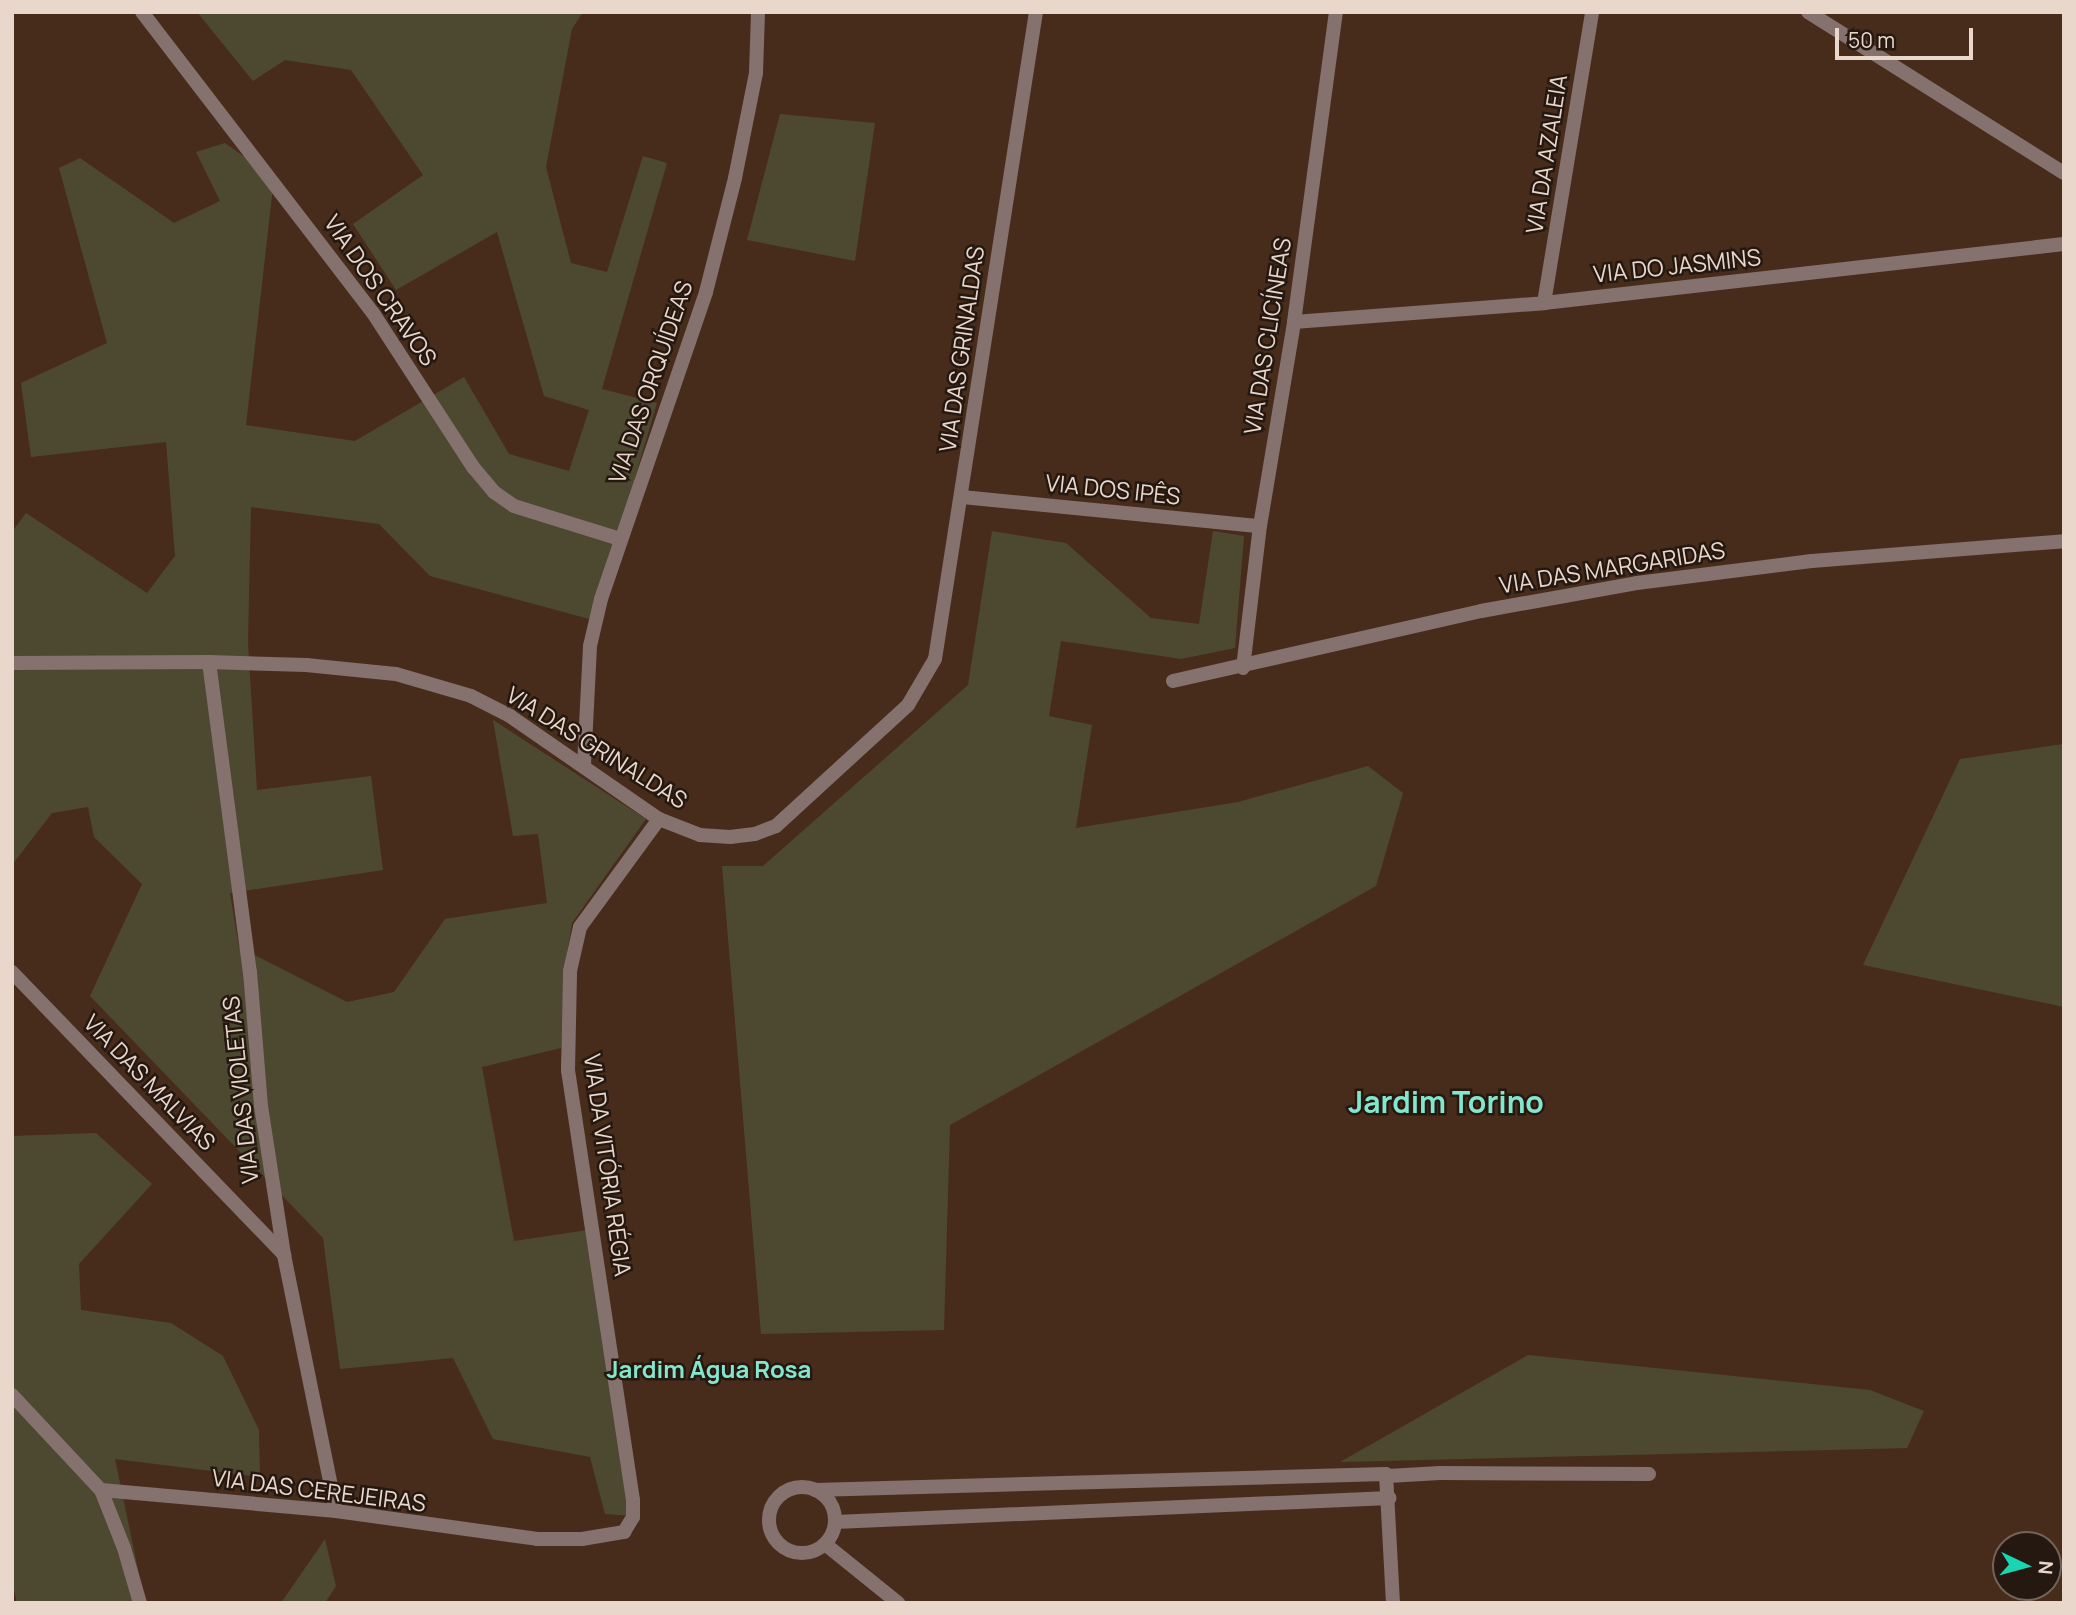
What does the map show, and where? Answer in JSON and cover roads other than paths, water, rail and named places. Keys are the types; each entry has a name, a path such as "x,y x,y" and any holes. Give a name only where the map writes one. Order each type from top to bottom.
{"street":[{"name":"VIA DOS CRAVOS","path":"142,12 373,313 473,467 494,492 514,506 620,539"},
{"name":"VIA DAS ORQUÍDEAS","path":"584,765 590,646 620,539 709,279 735,178 756,73 760,24 758,12"},
{"name":"VIA DAS GRINALDAS","path":"12,663 209,662 358,668 433,682 471,696 510,716 659,819 701,835 730,837 755,834 776,826 908,705 922,686 935,659 1036,12"},
{"name":"VIA DAS CLICÍNEAS","path":"1243,668 1260,526 1294,322 1336,12"},
{"name":"VIA DA AZALEIA","path":"1544,303 1592,12"},
{"path":"1808,12 2064,173"},
{"name":"VIA DO JASMINS","path":"1294,322 1544,303 2064,244"},
{"name":"VIA DOS IPÊS","path":"962,497 1260,526"},
{"name":"VIA DAS MARGARIDAS","path":"1173,681 1243,668 1481,611 1637,583 1812,561 2064,541"},
{"name":"VIA DAS VIOLETAS","path":"209,662 250,971 261,1106 284,1255 336,1511"},
{"name":"VIA DA VITÓRIA RÉGIA","path":"633,1500 568,1070 570,971 580,927 659,819"},
{"name":"VIA DAS MALVIAS","path":"12,972 284,1255"},
{"path":"12,1395 101,1490 124,1548 140,1603"},
{"path":"815,1490 829,1501 835,1522 825,1544 807,1553 786,1549 772,1533 771,1511 783,1493 793,1488 815,1490 1440,1473 1649,1474"},
{"path":"1388,1476 1393,1603"},
{"name":"VIA DAS CEREJEIRAS","path":"101,1490 336,1511 537,1539 582,1539 624,1532 633,1517 633,1500"},
{"path":"835,1522 1389,1498"},
{"path":"825,1544 878,1584 898,1603"}],"district":[{"name":"Jardim Torino","path":"1446,1102"},
{"name":"Jardim Água Rosa","path":"709,1369"}]}
